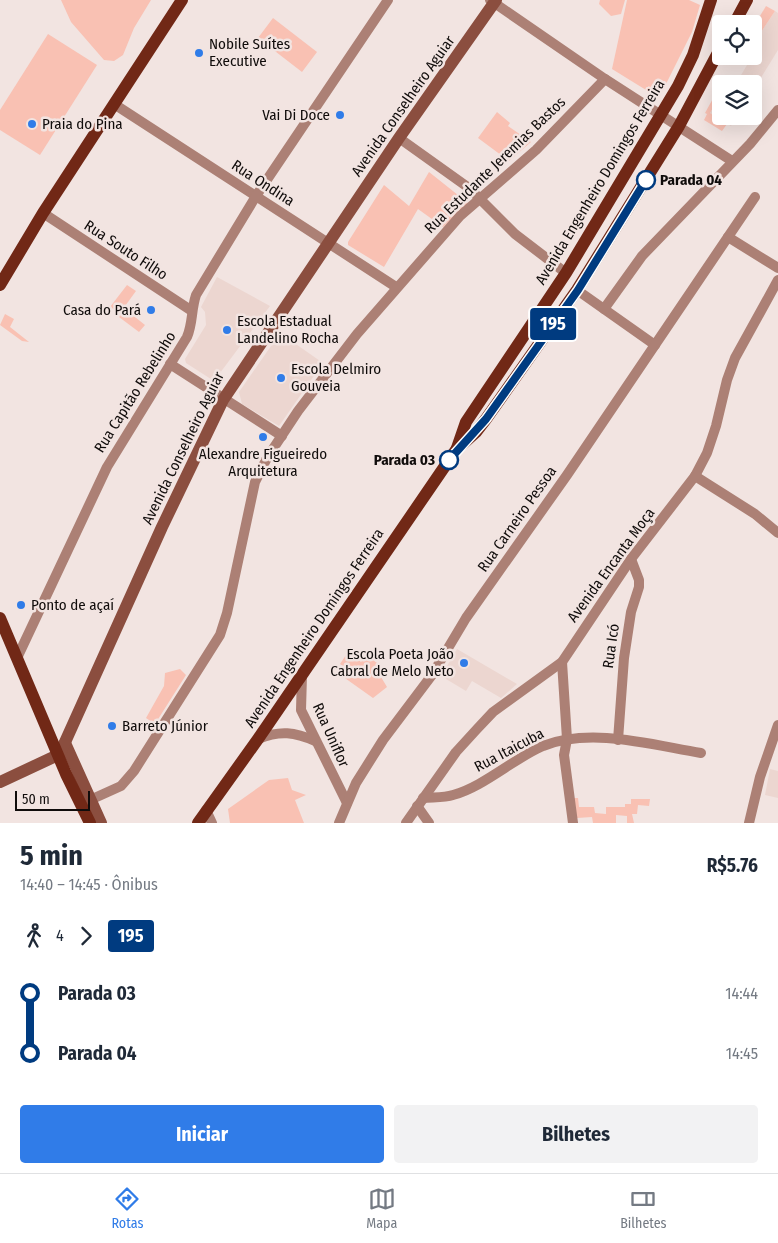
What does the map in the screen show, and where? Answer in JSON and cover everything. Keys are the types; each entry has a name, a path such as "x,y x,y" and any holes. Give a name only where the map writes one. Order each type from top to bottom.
{"main road":[{"path":"0,285 43,213 182,0"},
{"name":"Avenida Engenheiro Domingos Ferreira","path":"456,450 466,422 566,273 694,56 711,0"},
{"path":"739,15 747,0"},
{"name":"Avenida Conselheiro Aguiar","path":"58,755 223,400 399,138 494,1"},
{"name":"Avenida Engenheiro Domingos Ferreira","path":"198,823 258,739 456,450 476,432 486,419 578,290 679,126 712,64"},
{"path":"0,618 58,755 90,823"},
{"path":"65,743 101,823"},
{"path":"0,782 58,755"}],"street":[{"name":"Rua Capitão Rebelinho","path":"18,658 106,467 191,327 196,295 256,196 388,0"},
{"path":"494,1 605,79 732,161"},
{"name":"Rua Estudante Jeremias Bastos","path":"90,800 107,794 121,786 134,771 220,635 227,612 255,482 282,436 357,334 460,216 536,150 605,79"},
{"name":"Rua Ondina","path":"114,104 396,288"},
{"path":"604,309 642,256 778,111"},
{"path":"399,138 481,199 518,237 566,273"},
{"name":"Rua Carneiro Pessoa","path":"339,823 347,803 383,740 432,675 466,618 755,197"},
{"name":"Rua Souto Filho","path":"43,213 192,311"},
{"path":"728,237 778,268"},
{"name":"Avenida Encanta Moça","path":"406,823 456,752 488,718 562,662 631,559 695,476 707,453 735,358 778,280"},
{"path":"578,290 655,345"},
{"path":"170,364 223,400 282,436"},
{"path":"695,476 755,514 778,533"},
{"name":"Rua Icó","path":"618,740 624,658 631,612 639,587 639,580 631,559"},
{"path":"562,662 567,739 564,755 573,823"},
{"name":"Rua Uniflor","path":"302,675 300,705 315,741 347,803"},
{"path":"749,823 760,777 778,725"},
{"path":"258,739 284,732 300,734 315,741"},
{"name":"Rua Itaicuba","path":"420,802 452,796 465,791 532,751 567,739 618,740 701,753"},
{"path":"420,802 429,823"},
{"path":"206,810 212,823"}],"shaded area":[{"path":"61,0 151,0 134,28 123,55 114,61 104,60 71,22"},
{"path":"600,0 625,0 621,14 611,16 599,4"},
{"path":"627,0 689,0 700,5 692,32 659,98 612,69"},
{"path":"766,6 775,11 762,31 762,15"},
{"path":"775,11 778,13 778,50 762,76 741,75 747,65 762,65 762,31"},
{"path":"273,18 317,52 302,72 258,38"},
{"path":"48,34 97,65 40,155 0,130 0,110"},
{"path":"712,100 710,113 712,114 712,125 704,120 707,114 705,113"},
{"path":"497,112 510,123 508,126 531,142 509,161 478,138"},
{"path":"712,125 726,125 722,131"},
{"path":"429,172 468,203 443,227 418,209 384,267 348,245 348,242 384,185 409,206"},
{"name":"Escola Estadual Landelino Rocha","path":"217,277 270,306 214,381 186,363 185,359 206,325 205,312 201,307"},
{"path":"127,285 136,291 120,313 110,307"},
{"path":"125,309 145,325 139,332 119,317"},
{"path":"5,314 14,319 10,327 29,342 22,341 0,325"},
{"name":"Escola Delmiro Gouveia","path":"280,333 323,363 279,426 242,404 239,392"},
{"name":"Escola Poeta João Cabral de Melo Neto","path":"457,649 517,684 501,698 472,681 466,691 441,676"},
{"path":"348,652 361,662 367,656 380,665 381,677 387,687 373,698 342,676 347,669 340,664"},
{"path":"180,669 186,675 155,724 146,718 164,686 165,673"},
{"path":"770,769 778,771 778,798 765,795"},
{"path":"288,778 292,790 306,795 295,800 304,823 230,823 228,809 269,780"},
{"path":"573,798 578,798 579,807 594,807 595,813 606,814 606,807 625,807 625,804 631,804 631,799 650,799 649,806 638,805 637,814 632,814 634,823 627,823 627,816 616,815 616,823 593,823 592,817 577,818"}],"bus line":[{"name":"195","path":"449,460 456,450 476,432 486,419 578,290 646,180"}],"place":[{"name":"Nobile Suítes Executive","path":"199,53"},
{"name":"Vai Di Doce","path":"340,115"},
{"name":"Praia do Pina","path":"32,124"},
{"name":"Parada 04","path":"646,180"},
{"name":"Casa do Pará","path":"151,310"},
{"name":"Escola Estadual Landelino Rocha","path":"227,330"},
{"name":"Escola Delmiro Gouveia","path":"281,378"},
{"name":"Alexandre Figueiredo Arquitetura","path":"263,437"},
{"name":"Parada 03","path":"449,460"},
{"name":"Ponto de açaí","path":"21,605"},
{"name":"Escola Poeta João Cabral de Melo Neto","path":"464,663"},
{"name":"Barreto Júnior","path":"112,726"}]}
